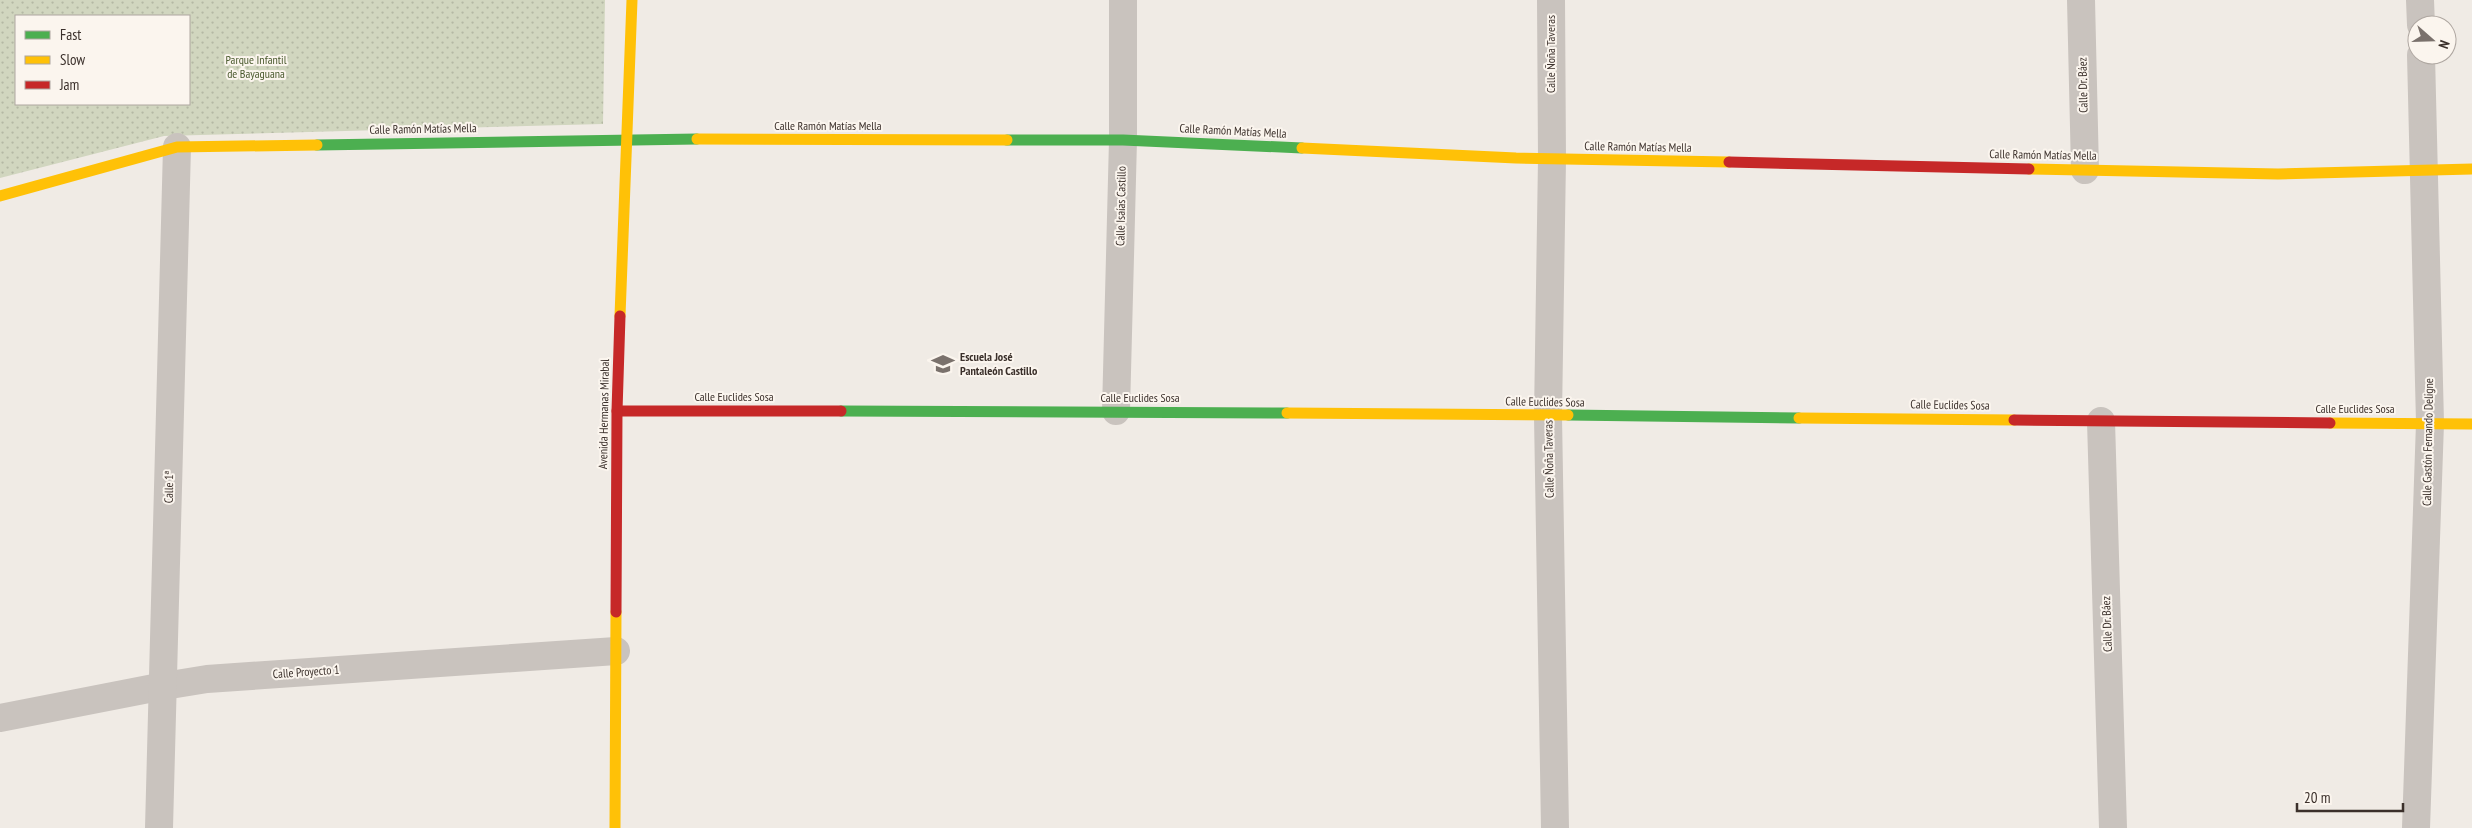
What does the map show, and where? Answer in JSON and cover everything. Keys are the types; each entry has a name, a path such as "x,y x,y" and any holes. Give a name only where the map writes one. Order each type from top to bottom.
{"street":[{"name":"Avenida Hermanas Mirabal","path":"615,828 617,411 632,0"},
{"name":"Calle Isaías Castillo","path":"1116,411 1123,140 1123,0"},
{"name":"Calle Ñoña Taveras","path":"1551,0 1552,158 1548,416 1554,828"},
{"name":"Calle Dr. Báez","path":"2081,0 2085,170"},
{"path":"2420,0 2420,15"},
{"name":"Calle Gastón Fernando Deligne","path":"2416,828 2430,423 2421,65"},
{"name":"Calle Ramón Matías Mella","path":"0,196 177,147 627,140 1123,140 1552,158 2278,174 2472,169"},
{"name":"Calle 1ª","path":"159,828 177,147"},
{"name":"Calle Euclides Sosa","path":"617,411 1116,411 2472,424"},
{"name":"Calle Dr. Báez","path":"2101,421 2113,828"},
{"name":"Calle Proyecto 1","path":"0,718 207,679 616,651"}],"green space":[{"name":"Parque Infantil de Bayaguana","path":"0,0 605,0 603,124 164,136 0,178"}],"traffic: fast":[{"path":"317,145 697,139"},
{"path":"1007,140 1123,140 1302,148"},
{"path":"841,411 1287,413"},
{"path":"1568,415 1799,418"}],"traffic: slow":[{"path":"620,316 632,0"},
{"path":"697,139 1007,140"},
{"path":"0,196 177,147 317,145"},
{"path":"1302,148 1516,158 1729,162"},
{"path":"2029,169 2278,174 2472,169"},
{"path":"1287,413 1568,415"},
{"path":"1799,418 2014,420"},
{"path":"2330,423 2472,424"},
{"path":"615,828 616,612"}],"traffic: jam":[{"path":"1729,162 2029,169"},
{"path":"616,612 617,411 620,316"},
{"path":"617,411 841,411"},
{"path":"2014,420 2330,423"}],"place":[{"name":"Escuela José Pantaleón Castillo","path":"943,364"}]}
